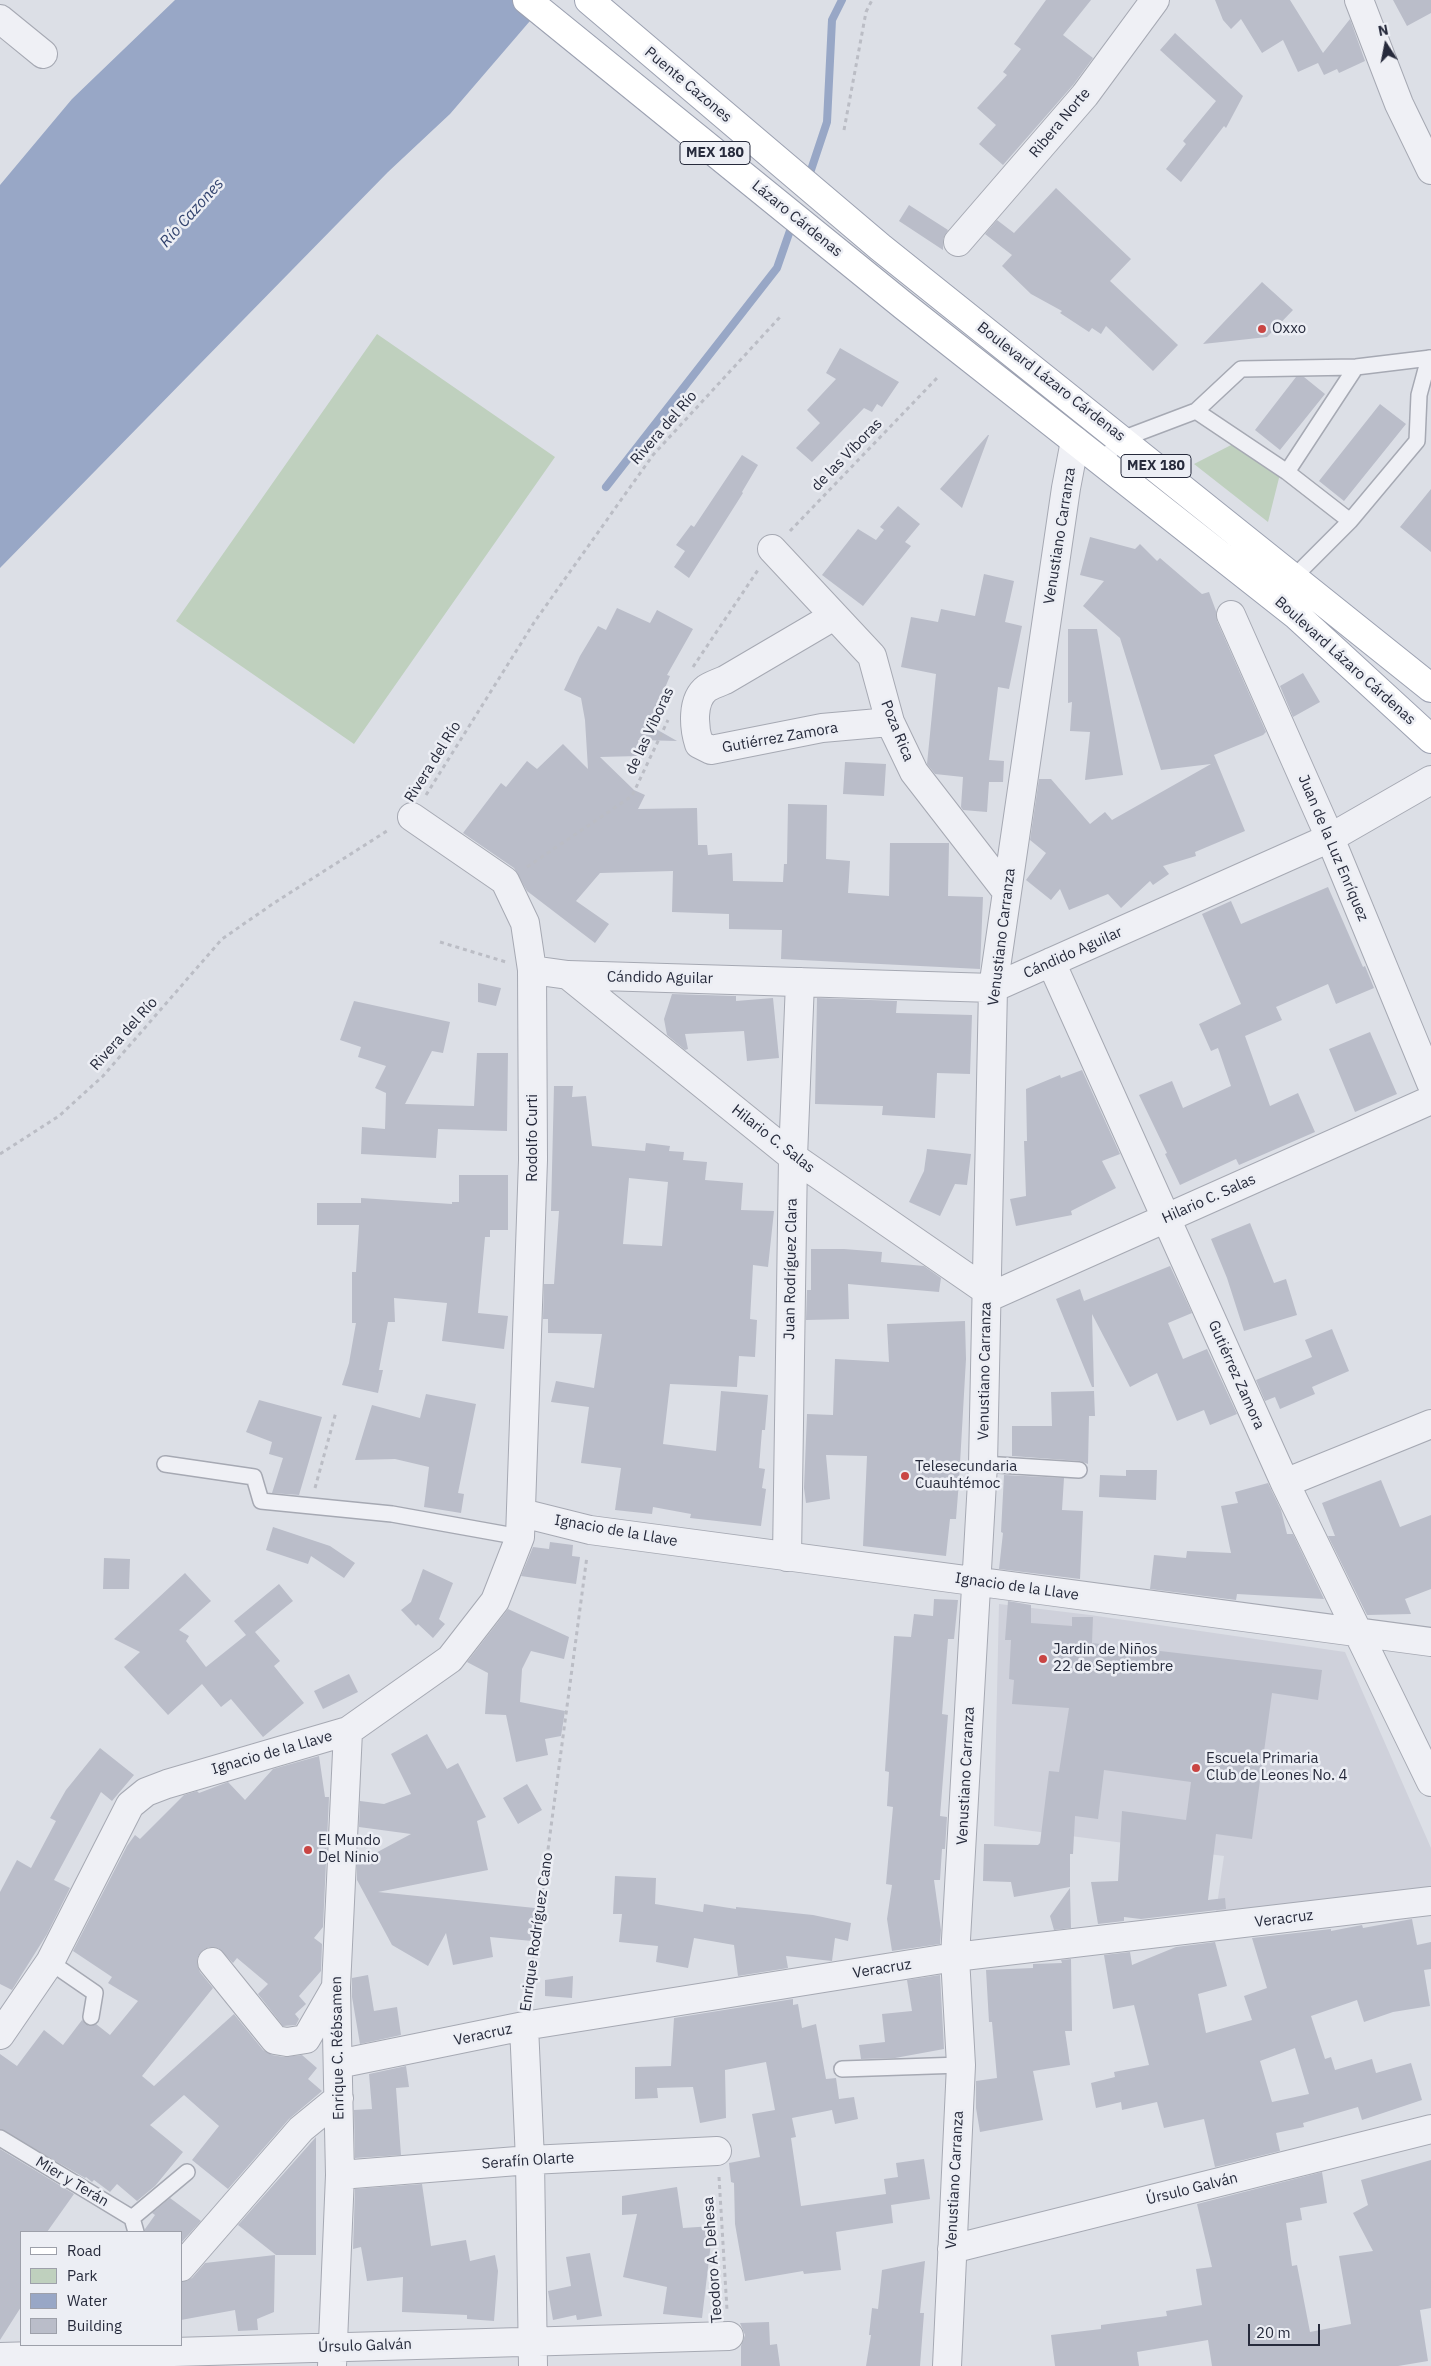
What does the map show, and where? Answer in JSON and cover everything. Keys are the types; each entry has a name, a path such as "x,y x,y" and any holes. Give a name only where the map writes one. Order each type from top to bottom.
{"main road":[{"name":"Lázaro Cárdenas","path":"527,0 904,306"},
{"name":"Puente Cazones","path":"588,0 880,247"},
{"name":"Boulevard Lázaro Cárdenas","path":"880,247 1431,688"},
{"name":"Boulevard Lázaro Cárdenas","path":"904,306 1296,615 1431,739"}],"street":[{"path":"3,0 0,20 43,54"},
{"name":"Ribera Norte","path":"958,242 1085,95 1156,0"},
{"path":"1358,0 1399,104 1431,170"},
{"name":"Venustiano Carranza","path":"947,2366 961,2065 955,1958 983,1464 993,988 1066,488 1075,441"},
{"name":"Poza Rica","path":"772,549 872,656 890,722 914,772 1007,892"},
{"name":"Juan de la Luz Enríquez","path":"1231,615 1330,838 1431,1082"},
{"name":"Gutiérrez Zamora","path":"834,616 725,680 706,688 698,700 694,731 699,744 711,750 822,728 890,722"},
{"name":"Cándido Aguilar","path":"532,970 568,976 993,988 1330,838 1431,780"},
{"path":"412,818 506,881"},
{"name":"Rodolfo Curti","path":"506,881 525,923 532,970 533,1160 521,1525"},
{"name":"Gutiérrez Zamora","path":"1051,962 1285,1483 1431,1782"},
{"name":"Hilario C. Salas","path":"568,976 793,1157 987,1294 1166,1218 1431,1100"},
{"name":"Juan Rodríguez Clara","path":"787,1557 793,1157 800,982"},
{"path":"1285,1483 1431,1424"},
{"name":"Ignacio de la Llave","path":"0,2035 50,1962 130,1804 141,1796 167,1784 348,1730 450,1660 495,1601 521,1525 590,1530 1431,1642"},
{"name":"Enrique C. Rébsamen","path":"332,2356 340,2175 336,1987 348,1730"},
{"name":"Veracruz","path":"338,2064 524,2026 955,1958 1431,1901"},
{"path":"212,1962 275,2040 287,2042 306,2039 336,1987"},
{"name":"Enrique Rodríguez Cano","path":"524,2026 530,2160 533,2354"},
{"path":"182,2265 300,2129 339,2098"},
{"name":"Úrsulo Galván","path":"952,2249 1431,2129"},
{"name":"Serafín Olarte","path":"340,2175 530,2160 717,2152"},
{"name":"Úrsulo Galván","path":"0,2357 533,2354 729,2336"}],"lane":[{"path":"1101,462 1122,439 1196,411 1241,369 1356,367 1430,358 1419,395 1417,441 1350,521 1293,577 1276,600"},
{"path":"1287,472 1356,367"},
{"path":"1196,411 1287,472 1350,521"},
{"path":"165,1464 254,1477 261,1501 521,1525"},
{"path":"983,1464 1079,1470"},
{"path":"50,1962 95,1993 91,2017"},
{"path":"842,2069 961,2065"},
{"name":"Mier y Terán","path":"0,2138 134,2225"},
{"path":"134,2225 187,2172"}],"path":[{"path":"844,130 866,12 872,0"},
{"name":"Rivera del Río","path":"0,1154 59,1116 103,1076 222,939 274,903 412,818 535,621 653,455 780,317"},
{"name":"de las Víboras","path":"772,549 938,377"},
{"path":"691,670 772,549"},
{"name":"de las Viboras","path":"506,881 632,796 670,715"},
{"path":"440,942 532,970"},
{"path":"311,1505 336,1412"},
{"name":"Enrique Rodríguez Cano","path":"524,2026 590,1530"},
{"name":"Teodoro A. Dehesa","path":"717,2152 729,2336"}],"shaded area":[{"name":"Escuela Primaria Club de Leones No. 4","path":"999,1604 1090,1615 1345,1652 1431,1848 1431,1887 1216,1912 1224,1856 994,1826"}],"green space":[{"path":"377,334 555,457 354,744 176,621"},
{"path":"1237,442 1280,474 1268,522 1194,464"}],"water":[{"name":"Río Cazones","path":"175,0 548,0 450,114 388,172 0,568 0,185 72,99"}],"building":[{"path":"1046,0 1091,0 1063,35 1093,58 1073,85 1003,165 979,144 996,125 977,108 1007,75 1003,72 1021,49 1014,44"},
{"path":"1215,0 1290,0 1323,53 1350,19 1365,61 1339,73 1337,69 1324,75 1318,63 1298,72 1283,40 1262,53 1241,19 1231,29 1223,20"},
{"path":"1393,0 1431,0 1431,13 1407,26"},
{"path":"1175,33 1243,96 1226,128 1224,126 1181,182 1166,169 1186,144 1183,141 1216,101 1160,50"},
{"path":"1056,188 1131,259 1110,281 1178,345 1153,371 1106,326 1101,334 1092,328 1089,332 1060,313 1062,311 1031,294 1002,266 1012,255 985,234 997,220 1014,233"},
{"path":"909,205 948,230 943,239 943,250 899,221"},
{"path":"1262,282 1293,310 1267,337 1203,344"},
{"path":"840,348 899,382 882,407 877,404 872,412 864,408 812,462 796,448 820,423 807,410 836,379 826,373"},
{"path":"1296,377 1304,377 1325,394 1280,450 1255,430"},
{"path":"1380,404 1406,424 1344,501 1319,481"},
{"path":"989,435 962,508 940,489"},
{"path":"742,455 758,465 743,493 689,578 674,567 685,551 676,545 691,525 694,527"},
{"path":"1431,489 1431,552 1400,527"},
{"path":"898,506 920,524 905,542 911,546 863,606 822,575 858,529 876,540 884,530 880,527"},
{"path":"1090,537 1135,549 1140,544 1157,561 1160,558 1202,594 1209,592 1216,611 1217,621 1266,732 1263,735 1214,755 1245,831 1195,852 1196,856 1163,866 1169,874 1153,885 1150,881 1121,908 1108,894 1069,910 1060,889 1051,900 1026,880 1046,853 1030,840 1039,779 1051,779 1090,824 1105,812 1112,820 1211,764 1161,770 1120,638 1083,606 1104,581 1080,575"},
{"path":"984,574 1014,581 1005,622 1022,626 1009,689 998,687 989,760 1004,761 1003,782 989,782 987,812 963,810 961,807 963,777 935,774 927,764 936,674 901,667 911,617 938,622 941,609 975,616"},
{"path":"617,608 650,623 657,610 693,629 667,675 670,676 649,725 677,741 638,740 638,756 600,757 634,790 645,795 638,809 697,808 698,845 707,845 708,855 732,853 733,881 783,882 784,864 787,864 788,804 827,805 826,859 850,861 848,893 889,896 890,843 949,843 948,896 983,897 980,969 781,959 782,930 729,929 729,914 672,912 673,871 600,873 576,901 609,924 595,943 527,891 514,868 463,833 501,783 506,787 527,761 537,769 563,744 588,769 585,720 581,698 564,690 580,656 598,626 606,630"},
{"path":"1068,629 1097,629 1123,775 1085,780 1090,732 1070,731 1072,702 1068,703"},
{"path":"1303,673 1320,702 1293,717 1280,686"},
{"path":"845,762 886,764 884,796 843,794"},
{"path":"1328,887 1374,988 1336,1004 1328,984 1276,1007 1282,1020 1245,1036 1270,1106 1298,1093 1315,1132 1239,1165 1236,1159 1180,1185 1139,1095 1172,1081 1183,1108 1231,1086 1218,1048 1211,1051 1199,1024 1241,1004 1202,914 1231,901 1241,924"},
{"path":"478,983 501,988 496,1006 478,1002"},
{"path":"672,994 736,996 736,1001 773,998 779,1058 747,1061 744,1031 685,1034 688,1049 685,1050 667,1035 664,1019"},
{"path":"817,998 897,1001 896,1013 972,1015 970,1074 937,1073 935,1118 882,1115 883,1106 815,1104"},
{"path":"354,1001 450,1022 443,1053 432,1051 405,1104 474,1106 477,1053 508,1053 507,1131 438,1129 436,1158 361,1154 362,1127 385,1129 386,1093 375,1088 386,1066 358,1057 361,1047 340,1040"},
{"path":"1370,1032 1397,1094 1355,1112 1329,1049"},
{"path":"1082,1070 1120,1154 1102,1161 1116,1188 1071,1211 1072,1215 1016,1226 1010,1199 1026,1196 1024,1141 1027,1141 1026,1089 1060,1075 1061,1078"},
{"path":"554,1086 573,1086 572,1097 586,1096 592,1146 645,1151 646,1143 670,1146 669,1151 684,1152 683,1160 707,1162 705,1180 743,1183 741,1210 774,1211 768,1267 753,1265 750,1319 757,1320 755,1357 739,1356 737,1387 670,1384 663,1444 716,1451 721,1391 768,1395 765,1430 762,1430 759,1468 765,1469 762,1488 766,1489 761,1526 690,1518 691,1514 653,1507 652,1514 615,1510 621,1468 581,1463 589,1407 551,1402 556,1381 594,1388 602,1334 548,1333 548,1319 543,1319 544,1284 554,1284 559,1211 551,1211","holes":["629,1178 668,1182 662,1246 623,1244"]},
{"path":"927,1149 971,1154 967,1185 955,1184 940,1216 909,1202 924,1171"},
{"path":"459,1175 508,1175 508,1230 490,1230 490,1237 485,1237 478,1313 508,1316 504,1349 442,1341 447,1303 394,1298 395,1322 388,1322 379,1370 383,1370 378,1393 342,1385 349,1363 356,1323 352,1323 352,1272 356,1272 359,1225 317,1225 317,1203 361,1203 361,1198 452,1204 452,1202 459,1202"},
{"path":"1250,1223 1274,1283 1286,1279 1297,1315 1244,1331 1227,1278 1211,1239"},
{"path":"811,1249 882,1252 881,1262 924,1266 941,1278 939,1292 848,1284 849,1319 806,1320 807,1290 811,1290"},
{"path":"1170,1266 1192,1313 1168,1323 1183,1359 1207,1349 1237,1414 1210,1425 1204,1410 1177,1421 1157,1373 1130,1387 1092,1314 1094,1387 1092,1387 1056,1299 1080,1289 1084,1301"},
{"path":"965,1321 966,1359 956,1519 950,1519 946,1556 863,1546 867,1456 826,1455 830,1499 806,1503 804,1488 807,1414 833,1415 835,1359 889,1362 887,1324"},
{"path":"1332,1329 1349,1371 1312,1387 1315,1394 1280,1409 1275,1397 1265,1401 1256,1380 1312,1357 1305,1340"},
{"path":"1094,1391 1095,1416 1089,1416 1088,1464 1080,1461 1012,1456 1012,1426 1052,1426 1051,1392"},
{"path":"426,1394 476,1404 458,1493 464,1494 461,1513 424,1507 429,1467 395,1459 355,1460 372,1405 420,1418"},
{"path":"259,1400 322,1417 299,1495 272,1493 283,1458 269,1454 272,1442 246,1432"},
{"path":"1126,1470 1157,1470 1156,1500 1099,1497 1100,1475 1126,1476"},
{"path":"1004,1475 1064,1478 1062,1510 1083,1511 1080,1579 999,1569 1003,1533 1001,1532"},
{"path":"1381,1480 1400,1527 1431,1515 1431,1589 1405,1599 1411,1614 1367,1615 1328,1536 1335,1536 1322,1503"},
{"path":"1268,1483 1281,1510 1287,1534 1293,1534 1324,1599 1237,1594 1236,1600 1150,1589 1154,1555 1186,1558 1187,1551 1231,1553 1221,1506 1238,1503 1235,1492"},
{"path":"273,1527 330,1546 355,1563 344,1578 311,1556 308,1564 266,1550"},
{"path":"550,1542 573,1545 572,1556 580,1557 576,1584 521,1576 533,1547 549,1549"},
{"path":"104,1558 130,1559 129,1589 103,1589"},
{"path":"423,1569 453,1583 439,1619 445,1624 433,1638 418,1624 416,1626 401,1610 411,1602"},
{"path":"185,1573 211,1601 179,1630 189,1636 186,1641 206,1667 246,1635 234,1621 279,1584 293,1601 255,1632 280,1661 274,1666 304,1703 263,1737 231,1699 221,1707 202,1684 168,1715 124,1667 140,1652 114,1639"},
{"path":"934,1599 958,1600 954,1639 948,1639 942,1714 948,1715 940,1816 947,1817 945,1849 942,1849 940,1880 934,1880 941,1930 940,1944 892,1951 887,1919 892,1885 886,1884 893,1807 887,1806 889,1772 885,1771 894,1636 911,1637 914,1614 933,1616"},
{"path":"1008,1601 1031,1605 1031,1623 1072,1626 1072,1617 1093,1617 1092,1643 1322,1670 1318,1700 1272,1693 1252,1839 1216,1834 1208,1900 1225,1898 1226,1909 1141,1919 1124,1917 1124,1921 1098,1924 1091,1882 1118,1881 1122,1811 1186,1820 1191,1782 1104,1770 1098,1819 1075,1816 1073,1854 1070,1854 1070,1887 1014,1897 1011,1882 983,1881 984,1844 1038,1845 1040,1843 1049,1771 1059,1772 1069,1708 1012,1704 1014,1680 1009,1679 1011,1640 1005,1640"},
{"path":"508,1609 569,1637 564,1659 531,1651 522,1669 520,1702 565,1711 561,1736 545,1739 548,1755 516,1762 506,1715 485,1714 488,1673 467,1662"},
{"path":"349,1674 358,1692 323,1709 314,1691"},
{"path":"427,1734 447,1769 458,1763 486,1817 477,1821 488,1870 378,1892 535,1908 532,1941 490,1937 493,1957 453,1965 446,1933 428,1966 392,1945 357,1880 357,1863 411,1834 359,1827 360,1801 384,1804 411,1794 391,1754"},
{"path":"100,1748 134,1775 112,1801 101,1792 54,1880 70,1888 47,1934 12,1990 0,1984 0,1892 17,1860 31,1868 56,1821 50,1818 66,1790"},
{"path":"319,1756 325,1797 329,1797 323,1927 314,1938 322,1944 321,1971 299,1996 306,2004 295,2014 299,2019 296,2025 283,2026 258,1994 268,1984 237,1958 233,1963 218,1948 209,1947 198,1956 197,1964 200,1972 213,1988 142,2076 154,2086 234,2014 263,2050 272,2055 284,2057 302,2055 317,2068 308,2079 322,2091 289,2119 228,2189 192,2160 219,2126 184,2095 150,2125 183,2152 155,2186 137,2201 117,2184 110,2192 94,2180 92,2182 0,2129 0,2054 17,2066 44,2030 63,2045 82,2020 89,2026 96,2024 110,2035 138,2001 108,1983 112,1977 73,1951 127,1846 135,1835 140,1839 184,1795 197,1791 199,1793 228,1782 245,1800 273,1769"},
{"path":"527,1784 542,1810 518,1824 503,1798"},
{"path":"615,1876 656,1878 655,1904 703,1912 704,1904 736,1909 736,1907 813,1915 851,1923 848,1941 835,1938 832,1961 786,1956 788,1968 738,1976 734,1945 694,1938 688,1968 656,1962 658,1946 619,1942 622,1914 613,1914"},
{"path":"1070,1888 1071,1928 1054,1930 1050,1916"},
{"path":"1412,1919 1417,1945 1431,1942 1431,1969 1424,1970 1430,2006 1393,2012 1364,2022 1357,2000 1311,2016 1325,2059 1331,2057 1335,2070 1372,2059 1376,2073 1411,2063 1422,2100 1362,2120 1358,2107 1303,2123 1304,2127 1276,2133 1280,2151 1215,2167 1204,2119 1164,2128 1157,2102 1122,2110 1121,2102 1096,2108 1091,2083 1115,2077 1114,2072 1149,2065 1134,2005 1113,2009 1104,1955 1130,1952 1132,1965 1176,1947 1215,1942 1227,1986 1198,1994 1206,2033 1252,2020 1244,1996 1267,1988 1252,1938 1331,1929 1331,1931 1362,1925 1363,1928","holes":["1295,2048 1309,2094 1272,2102 1260,2061"]},
{"path":"1071,1959 1072,2031 1065,2031 1070,2065 1033,2071 1043,2120 980,2132 976,2108 976,2081 997,2078 992,2022 989,2022 986,1970 1033,1968 1033,1964 1062,1963 1061,1960"},
{"path":"368,1975 374,2011 397,2007 401,2035 360,2044 352,1997 352,1978"},
{"path":"940,1975 944,2049 895,2058 861,2059 859,2045 885,2042 882,2014 912,2011 907,1980"},
{"path":"573,1976 572,1998 545,1996 545,1980"},
{"path":"793,1999 793,2005 798,2004 802,2028 816,2024 826,2079 836,2078 839,2099 854,2097 858,2119 835,2124 832,2110 792,2118 796,2137 791,2138 801,2206 886,2194 884,2179 898,2177 896,2163 924,2159 930,2199 891,2205 893,2223 836,2232 841,2270 804,2274 803,2271 745,2281 735,2224 734,2183 731,2182 729,2163 760,2157 752,2114 775,2110 766,2062 725,2070 726,2118 700,2123 693,2087 657,2088 658,2098 635,2099 635,2067 671,2066 674,2018"},
{"path":"406,2066 409,2087 396,2088 401,2155 355,2158 354,2110 372,2109 369,2074"},
{"path":"316,2137 316,2255 276,2255 238,2225"},
{"path":"0,2149 74,2194 48,2231 20,2231 20,2309 0,2340"},
{"path":"1431,2160 1431,2308 1420,2310 1428,2361 1398,2366 1212,2366 1208,2340 1137,2352 1139,2366 1055,2366 1051,2335 1101,2329 1101,2325 1167,2316 1166,2311 1202,2305 1196,2269 1212,2267 1197,2204 1322,2172 1327,2203 1300,2208 1302,2220 1286,2223 1292,2266 1297,2265 1310,2332 1351,2324 1339,2256 1373,2251 1353,2213 1368,2205 1361,2180"},
{"path":"422,2184 431,2246 466,2240 470,2261 495,2255 498,2271 494,2321 467,2319 467,2315 402,2312 403,2277 367,2281 361,2247 353,2249 355,2189"},
{"path":"677,2187 683,2228 713,2226 702,2318 663,2314 667,2287 623,2277 637,2214 622,2215 622,2196"},
{"path":"170,2198 201,2221 182,2242 182,2231 145,2231 155,2215 152,2213"},
{"path":"590,2253 602,2316 577,2320 576,2315 553,2320 548,2291 571,2286 566,2257"},
{"path":"275,2255 274,2312 257,2319 258,2330 238,2331 235,2310 182,2320 182,2282 192,2278 205,2263"},
{"path":"925,2261 920,2313 924,2313 920,2366 866,2366 871,2335 869,2335 872,2308 878,2309 882,2270"},
{"path":"769,2322 770,2345 777,2344 780,2366 741,2366 741,2346 745,2335 740,2323"}],"waterway":[{"path":"808,179 827,122 832,20 842,0"},
{"path":"606,487 777,268 793,222"}],"place":[{"name":"Oxxo","path":"1262,329"},
{"name":"Telesecundaria Cuauhtémoc","path":"905,1476"},
{"name":"Jardin de Niños 22 de Septiembre","path":"1043,1659"},
{"name":"Escuela Primaria Club de Leones No. 4","path":"1196,1768"},
{"name":"El Mundo Del Ninio","path":"308,1850"}]}
